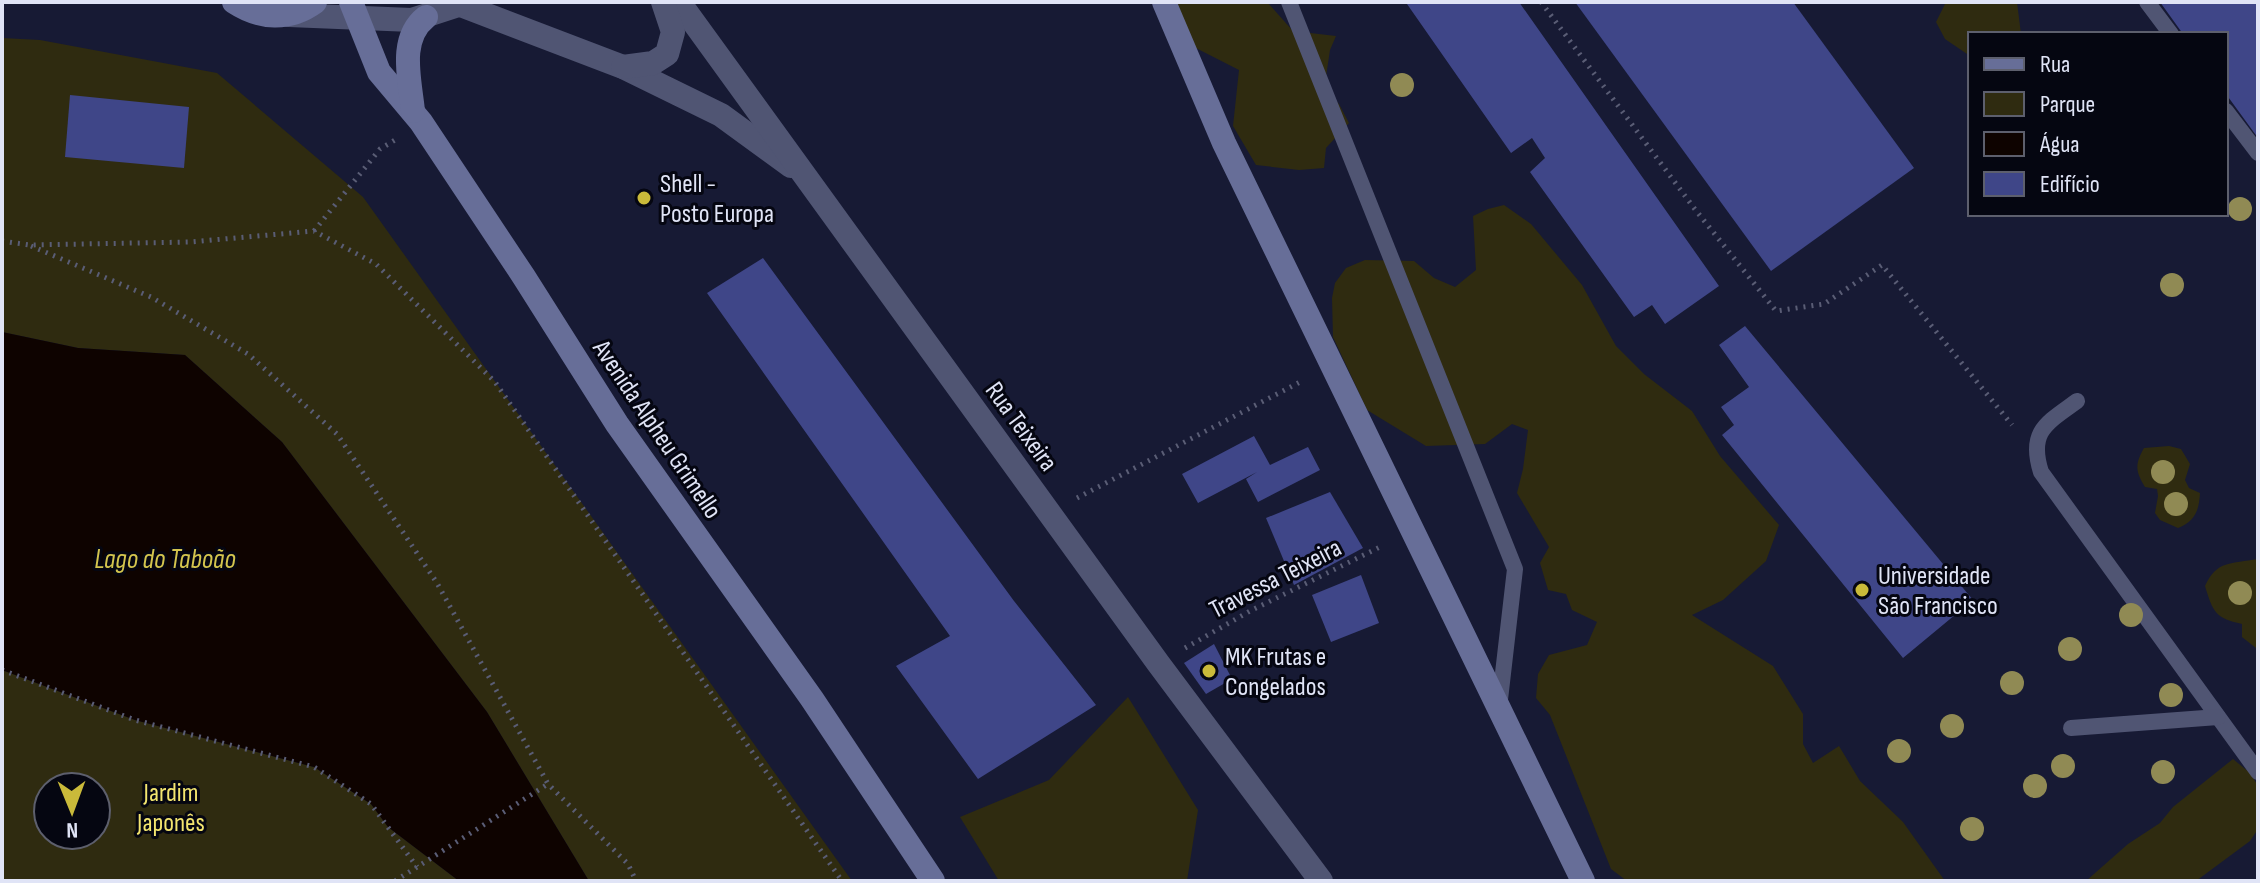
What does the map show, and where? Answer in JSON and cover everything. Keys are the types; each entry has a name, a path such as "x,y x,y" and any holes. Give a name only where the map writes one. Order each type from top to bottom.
{"street":[{"path":"233,2 260,15 354,11 412,20 455,4 623,67 721,115 810,181"},
{"path":"289,15 315,2"},
{"path":"623,67 653,63 667,54 673,32 663,2"},
{"name":"Rua Teixeira","path":"679,2 1158,663 1321,881"},
{"path":"1164,2 1224,143 1583,881"},
{"name":"Avenida Alpheu Grimello","path":"354,11 379,72 417,117 617,424 812,699 933,881"},
{"path":"417,117 409,42 417,24 426,17"}],"lane":[{"path":"1289,2 1515,569 1499,710"},
{"path":"2147,2 2170,32"},
{"path":"2228,114 2258,153"},
{"path":"2077,401 2042,427 2035,454 2041,472 2061,504 2258,772"},
{"path":"2071,728 2218,717"}],"path":[{"path":"1541,2 1694,208 1776,311 1824,304 1882,265 2035,454"},
{"path":"314,231 380,149 417,117"},
{"path":"2,241 29,245 190,242 314,231 376,264 495,382 842,881"},
{"path":"29,245 151,297 248,354 337,434 437,583 548,784 628,864 636,881"},
{"path":"1049,512 1332,366"},
{"name":"Travessa Teixeira","path":"1158,663 1250,611 1412,531"},
{"path":"2,670 135,720 314,767 371,804 417,867"},
{"path":"395,881 548,784"}],"green space":[{"path":"1172,2 1267,2 1293,31 1336,36 1330,50 1324,90 1339,104 1349,123 1326,148 1324,168 1299,170 1256,165 1233,126 1239,70 1186,43"},
{"path":"2017,2 2021,32 1968,32 1968,55 1945,39 1936,22 1945,4"},
{"path":"2,38 40,40 217,73 363,197 852,881 589,881 487,712 282,442 185,355 78,348 2,332"},
{"path":"1504,205 1531,224 1582,285 1616,346 1644,374 1692,411 1720,456 1779,525 1766,561 1723,600 1692,615 1773,666 1803,714 1803,744 1813,763 1839,746 1860,781 1903,822 1945,881 1627,881 1611,869 1550,715 1536,698 1538,674 1549,655 1587,645 1597,622 1572,610 1566,594 1548,590 1540,563 1549,547 1517,493 1528,430 1512,424 1485,444 1426,446 1367,410 1333,337 1332,298 1335,283 1346,268 1365,260 1414,261 1434,278 1455,287 1476,270 1473,216"},
{"path":"2169,446 2181,449 2190,464 2185,480 2189,488 2200,493 2195,515 2178,528 2160,520 2155,513 2157,489 2145,487 2137,468 2144,448"},
{"path":"2258,559 2256,648 2242,637 2242,624 2216,612 2205,586 2220,567"},
{"name":"Jardim Japonês","path":"2,670 135,720 314,767 371,804 388,827 459,881 2,881"},
{"path":"1128,697 1198,810 1187,881 999,881 960,817 1049,780"},
{"path":"2233,759 2250,773 2258,786 2258,829 2250,841 2196,881 2086,881 2128,844 2160,823 2173,807"}],"water":[{"name":"Lago do Taboão","path":"2,332 78,348 185,355 282,442 487,712 589,881 459,881 388,827 371,804 314,767 135,720 2,670"}],"building":[{"path":"1519,2 1719,286 1665,324 1652,305 1634,317 1530,172 1545,158 1532,138 1511,153 1407,4"},
{"path":"1575,2 1793,2 1914,168 1771,271"},
{"path":"2160,2 2258,2 2258,138 2228,97 2228,32 2182,32"},
{"path":"70,95 189,107 184,168 65,157"},
{"path":"763,258 1014,601 1096,705 978,779 896,666 950,636 707,293"},
{"path":"1745,326 1973,600 1903,658 1722,435 1734,425 1721,407 1749,387 1719,345"},
{"path":"1254,436 1270,465 1308,447 1320,470 1258,502 1246,479 1257,472 1198,503 1182,474"},
{"path":"1330,492 1363,548 1294,585 1266,518"},
{"path":"1361,575 1379,623 1331,642 1312,595"},
{"name":"MK Frutas e Congelados","path":"1214,644 1232,679 1206,694 1184,663"}],"place":[{"name":"Shell - Posto Europa","path":"644,198"},
{"name":"Universidade São Francisco","path":"1862,590"},
{"name":"MK Frutas e Congelados","path":"1209,671"}]}
